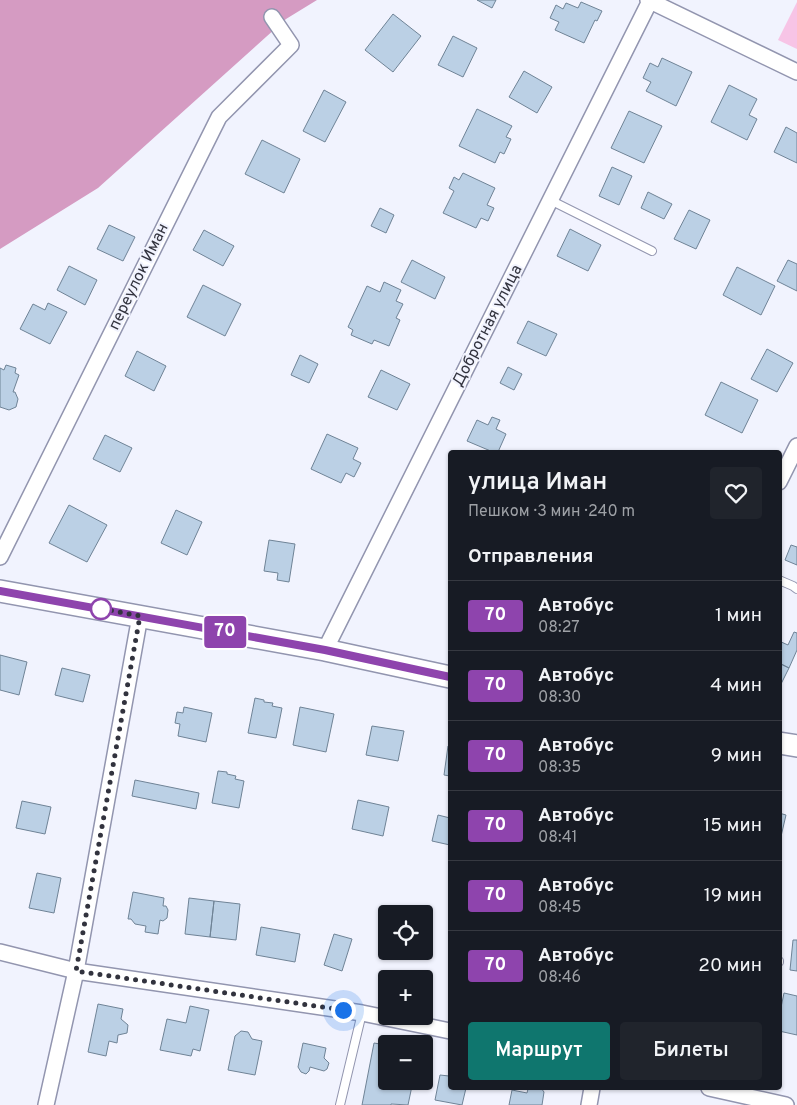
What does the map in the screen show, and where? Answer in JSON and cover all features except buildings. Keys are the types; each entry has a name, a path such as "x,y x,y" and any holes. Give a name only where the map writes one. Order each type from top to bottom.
{"street":[{"path":"649,0 797,72"},
{"name":"Добротная улица","path":"325,650 649,0"},
{"name":"переулок Иман","path":"0,557 219,117 290,45 272,17"},
{"path":"782,476 797,446"},
{"path":"0,591 325,650 448,677"},
{"path":"46,1105 76,971 140,616"},
{"path":"782,744 797,746"},
{"path":"0,952 76,971 362,1013 448,1031"},
{"path":"589,1105 592,1090"},
{"path":"729,1090 749,1092 786,1105"}],"lane":[{"path":"550,200 652,251"},
{"path":"782,582 797,589"},
{"path":"340,1105 362,1013"}],"shaded area":[{"path":"0,0 317,0 286,19 98,188 0,249"},
{"path":"797,2 797,49 778,40"}],"bus line":[{"name":"70","path":"0,591 325,650 448,677"}],"route":[{"path":"101,609 93,607 140,616 76,971 343,1010"}]}
